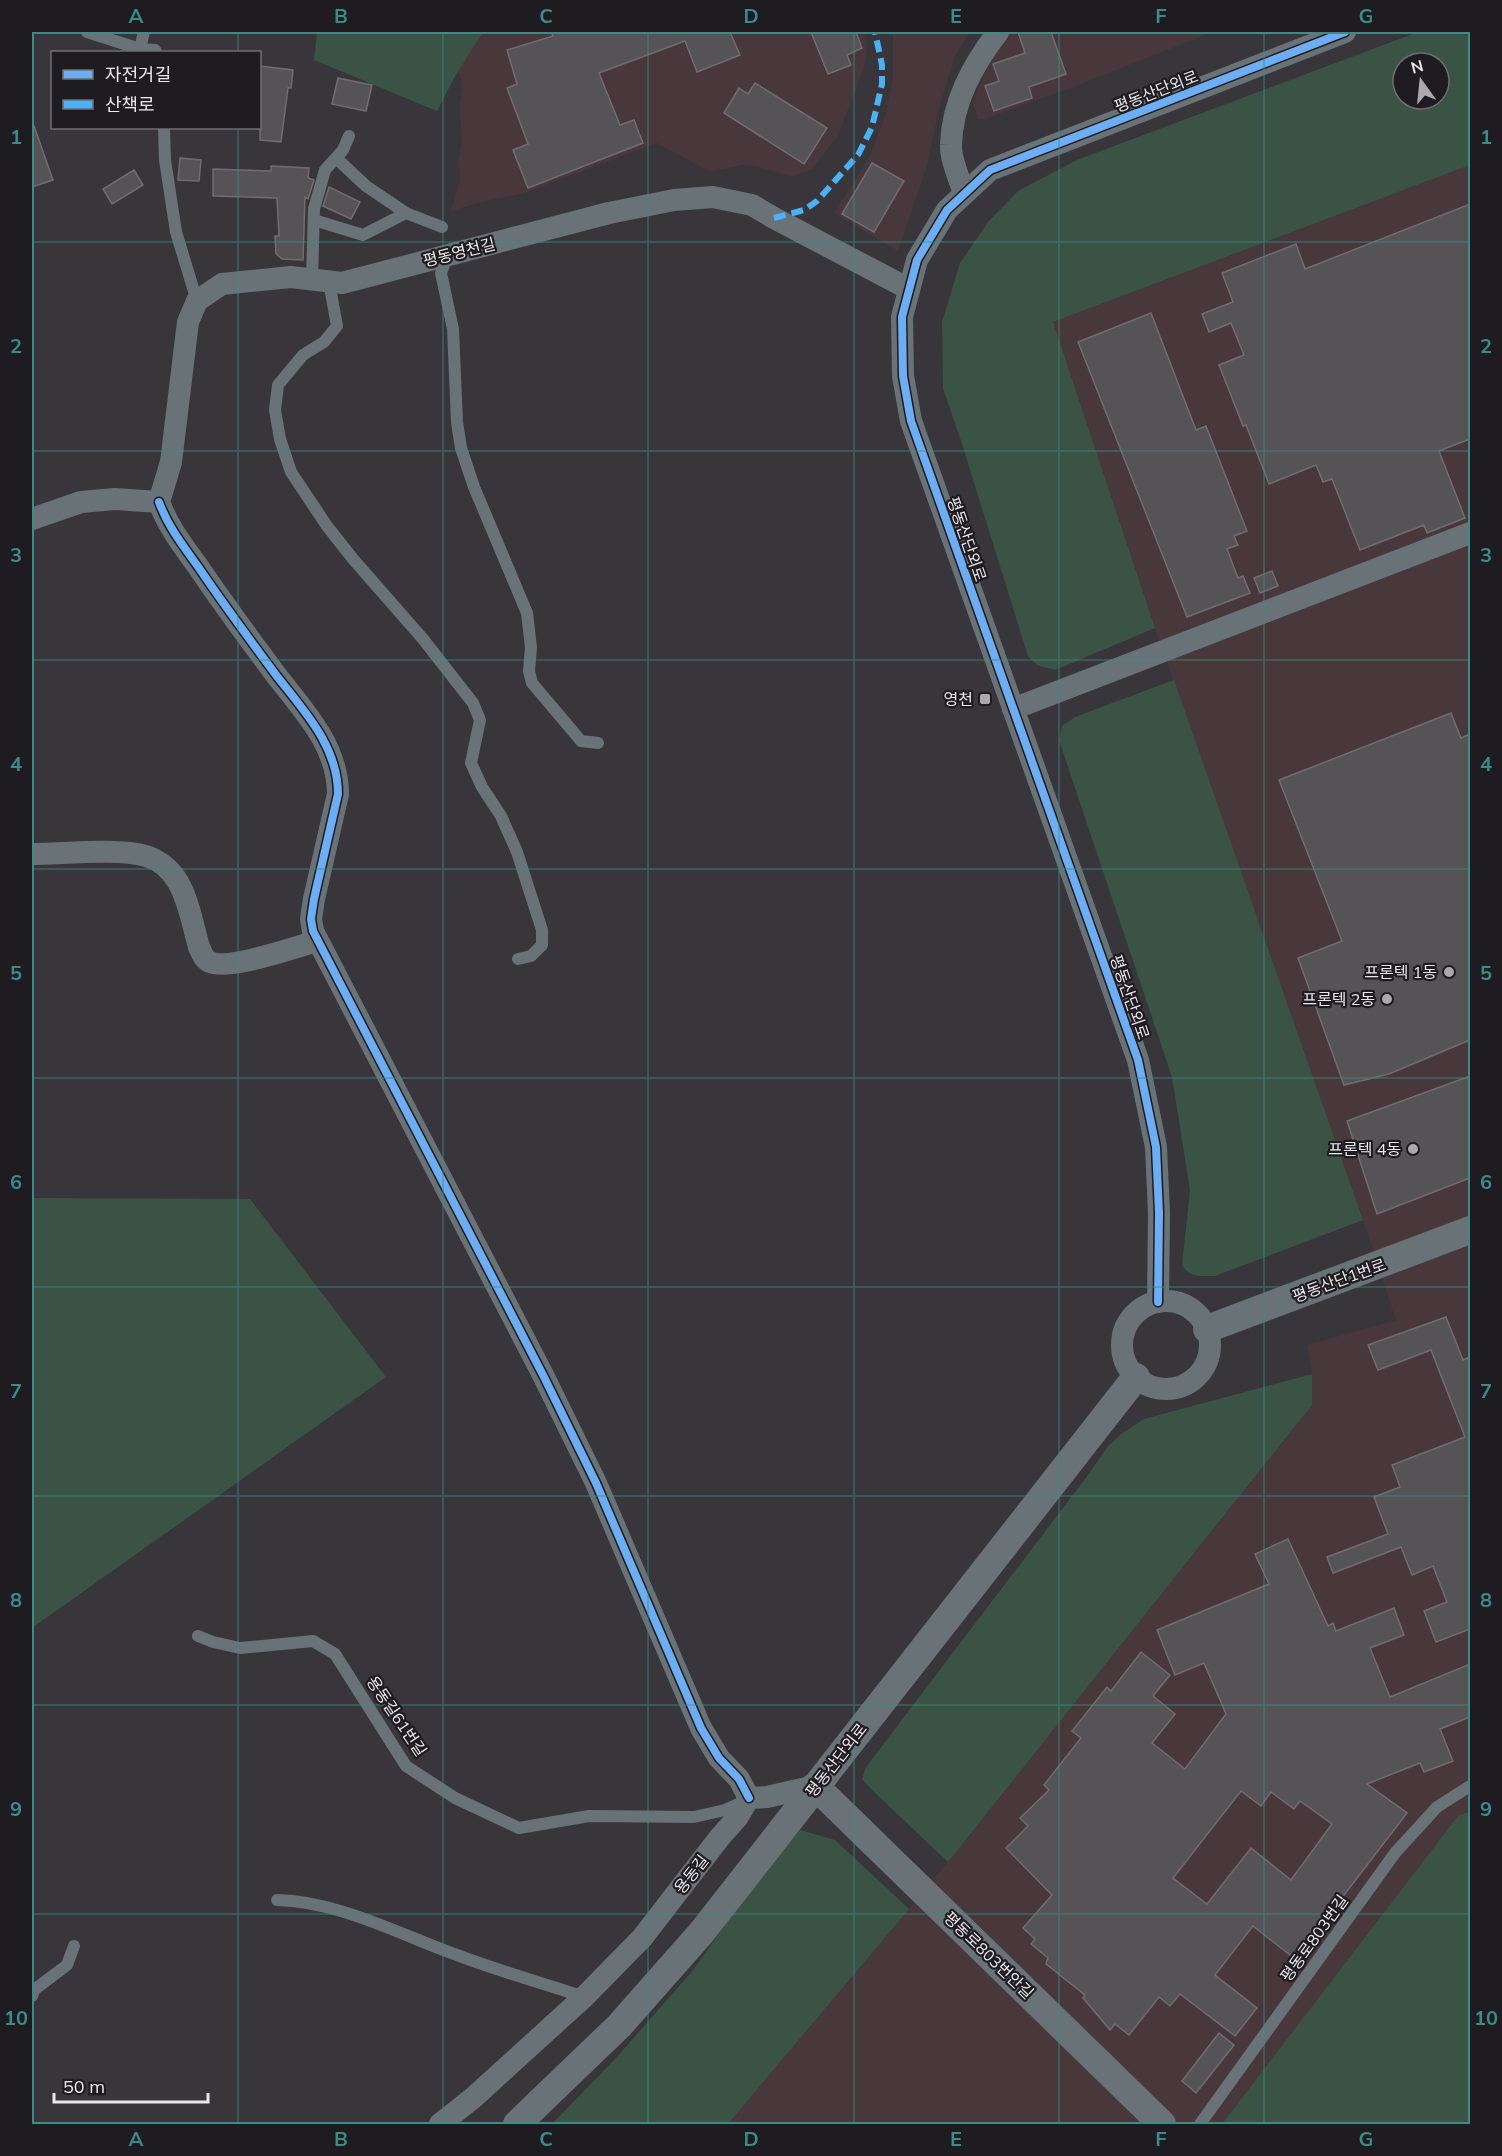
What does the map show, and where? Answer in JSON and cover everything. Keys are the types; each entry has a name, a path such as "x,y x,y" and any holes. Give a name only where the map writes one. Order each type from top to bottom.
{"street":[{"path":"964,194 950,147 957,101 981,54 998,32"},
{"name":"평동산단외로","path":"1158,1302 1159,1214 1156,1147 1138,1060 911,421 903,376 902,317 917,260 947,210 990,170 1345,32"},
{"name":"평동영천길","path":"196,301 222,284 291,277 342,283 609,213 674,200 713,197 752,205 909,289"},
{"path":"196,301 188,322 171,462 159,502 166,520 229,613 323,737 334,763 338,778 338,794 311,919 317,941 575,1440 596,1483 702,1728 719,1758 739,1779 749,1798 767,1797 815,1786"},
{"path":"32,519 81,502 94,500 159,502"},
{"path":"1013,709 1470,533"},
{"path":"32,854 121,852 145,856 157,861 177,880 199,947 203,957 209,962 226,965 317,941"},
{"name":"평동산단1번로","path":"1207,1329 1470,1230"},
{"path":"1172,1301 1187,1306 1207,1329 1210,1344 1207,1359 1200,1372 1189,1382 1176,1388 1148,1385 1136,1377 1127,1366 1122,1340 1126,1326 1139,1310 1158,1302 1172,1301"},
{"name":"평동산단외로","path":"517,2124 619,2026 702,1932 1136,1377"},
{"name":"평동로803번안길","path":"815,1786 1162,2124"},
{"name":"용동길","path":"440,2124 473,2098 584,1997 642,1938 737,1818 749,1798"}],"lane":[{"path":"87,32 140,49 156,51"},
{"path":"140,49 144,32"},
{"path":"164,129 165,160 176,232 196,301"},
{"path":"349,136 343,150 325,170 314,209 321,281 337,326 324,342 303,355 278,385 275,410 280,438 291,472 327,526 353,560 423,639 473,703 480,720 471,763 482,787 501,816 517,852 542,930 542,945 531,956 518,959"},
{"path":"336,158 366,186 406,213 442,227"},
{"path":"314,220 363,235 406,213"},
{"path":"448,254 441,273 453,329 457,422 462,448 474,487 527,613 531,647 529,671 532,683 581,741 598,742"},
{"name":"용동길61번길","path":"198,1636 240,1648 313,1641 335,1654 406,1766 455,1798 519,1828 588,1816 694,1816 725,1810 749,1798"},
{"name":"평동로803번길","path":"1200,2124 1395,1853 1437,1807 1470,1786"},
{"path":"277,1900 297,1900 355,1916 459,1956 584,1997"},
{"path":"32,1996 34,1990 67,1965 74,1946"}],"shaded area":[{"path":"483,32 864,32 867,57 837,137 812,169 792,177 747,164 710,172 657,143 524,193 451,211 460,180 458,162 462,138 459,107 463,81 457,73 465,56"},
{"path":"893,32 970,32 955,56 940,105 926,169 898,251 834,213 870,156 886,113 893,77"},
{"path":"1010,32 1213,32 1076,86 985,119 978,119 973,103 985,72"},
{"path":"1470,165 1470,2124 728,2124 948,1862 1312,1405 1312,1374 1307,1345 1396,1320 1155,628 1053,322"}],"green space":[{"path":"317,32 483,32 454,78 437,111 314,60"},
{"path":"1418,32 1470,32 1470,165 1053,322 1155,628 1055,670 1037,665 1028,656 943,388 942,322 960,263 989,221 1018,191 1077,160"},
{"path":"1174,680 1363,1220 1215,1276 1192,1274 1182,1265 1190,1190 1172,1077 1059,740 1062,726 1075,717"},
{"path":"32,1198 250,1199 386,1377 32,1628"},
{"path":"1312,1374 1312,1405 948,1862 862,1779 866,1767 1109,1445 1121,1434 1144,1419"},
{"path":"1470,1811 1470,2124 1222,2124 1458,1816"},
{"path":"800,1830 835,1840 909,1909 728,2124 552,2124 616,2058 694,1969 747,1894"}],"building":[{"path":"551,32 730,32 740,55 697,72 685,41 599,73 620,125 634,120 643,143 528,188 513,150 528,144 507,88 517,84 507,50 553,36"},
{"path":"811,32 856,32 862,48 847,55 851,65 828,74"},
{"path":"1018,32 1051,32 1066,74 1029,87 1032,98 994,111 985,86 999,81 993,64 1025,53"},
{"path":"261,66 293,70 291,88 288,88 281,142 260,140"},
{"path":"338,78 372,85 366,111 332,104"},
{"path":"755,83 827,128 804,164 724,113 739,88 748,94"},
{"path":"32,126 34,126 53,180 32,187"},
{"path":"180,158 201,160 199,181 178,180"},
{"path":"872,163 904,181 874,232 842,214"},
{"path":"271,166 309,168 308,178 314,180 308,199 305,197 303,260 282,259 276,254 275,236 279,236 277,198 213,196 213,169 271,171"},
{"path":"134,170 143,185 112,204 103,189"},
{"path":"329,187 360,202 351,219 323,206"},
{"path":"1470,204 1470,439 1439,451 1465,518 1427,533 1424,525 1360,550 1332,479 1323,482 1316,465 1269,484 1219,365 1244,355 1231,323 1209,332 1202,314 1233,302 1222,273 1296,244 1305,269"},
{"path":"1151,313 1196,430 1206,426 1247,531 1234,536 1238,545 1227,549 1238,578 1243,576 1250,593 1187,617 1078,342"},
{"path":"1272,571 1278,586 1260,593 1254,578"},
{"path":"1451,713 1461,738 1470,734 1470,1040 1389,1074 1344,1085 1298,958 1342,941 1279,780"},
{"name":"프론텍 4동","path":"1470,1076 1470,1178 1377,1214 1347,1121"},
{"path":"1446,1317 1463,1360 1470,1357 1470,1629 1436,1642 1424,1611 1447,1602 1433,1566 1412,1575 1401,1547 1333,1573 1327,1557 1388,1534 1374,1497 1400,1487 1392,1465 1465,1437 1431,1350 1378,1370 1368,1345"},
{"path":"1288,1539 1328,1626 1333,1623 1336,1631 1394,1608 1404,1635 1370,1648 1390,1697 1470,1664 1470,1717 1440,1729 1453,1761 1424,1772 1420,1763 1367,1784 1407,1813 1295,1959 1253,1926 1215,1975 1257,2008 1235,2036 1180,1994 1170,2006 1159,1997 1129,2035 1115,2024 1110,2030 1083,1998 1085,1995 1046,1964 1048,1958 1031,1944 1035,1939 1023,1928 1052,1895 1006,1848 1028,1826 1020,1818 1049,1790 1044,1785 1081,1738 1072,1731 1107,1687 1111,1691 1141,1652 1170,1675 1153,1696 1175,1714 1152,1743 1185,1769 1226,1714 1204,1663 1175,1675 1157,1630 1269,1584 1255,1554","holes":["1241,1791 1261,1806 1271,1792 1294,1809 1300,1801 1332,1824 1291,1880 1251,1848 1207,1904 1173,1878"]},
{"path":"1219,2033 1234,2045 1196,2093 1182,2081"}],"marked path":[{"path":"774,218 804,210 817,201 858,155 872,127 882,84 882,65 875,32"}],"cycle path":[{"path":"1158,1302 1159,1213 1156,1147 1138,1060 911,421 903,376 902,317 917,260 947,210 990,170 1345,32"},
{"path":"159,502 182,544 247,636 308,716 326,745 332,760 338,794 314,899 311,919 313,931 544,1377 596,1483 701,1728 719,1758 739,1779 749,1798"}],"place":[{"name":"영천","path":"985,699"},
{"name":"프론텍 1동","path":"1449,972"},
{"name":"프론텍 2동","path":"1387,999"},
{"name":"프론텍 4동","path":"1413,1149"}]}
